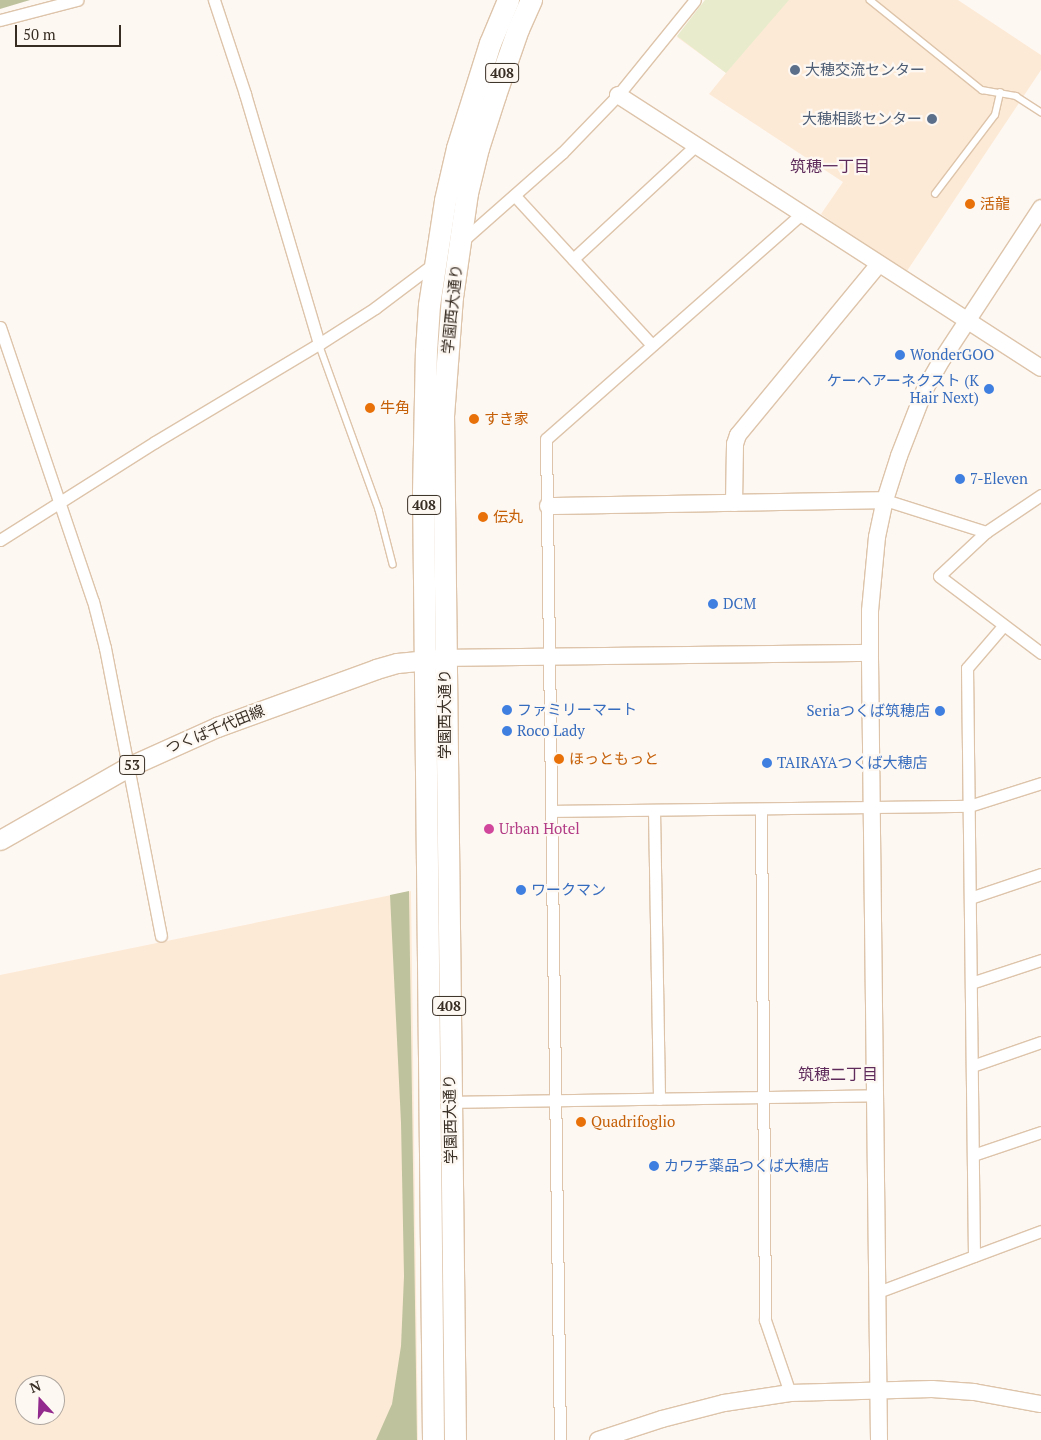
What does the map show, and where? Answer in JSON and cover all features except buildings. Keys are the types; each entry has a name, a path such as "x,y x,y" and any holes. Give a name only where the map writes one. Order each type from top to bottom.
{"highway":[{"name":"学園西大通り","path":"454,1440 450,1102 435,659 423,414 429,314 446,200 460,139 490,43 508,0"},
{"name":"学園西大通り","path":"433,1440 435,659 447,349 458,244 478,148 515,37 531,0"}],"main road":[{"name":"つくば千代田線","path":"0,840 128,767 168,748 272,706 376,670 435,659"}],"street":[{"path":"0,20 76,0"},
{"path":"214,0 247,102 320,344"},
{"path":"0,540 59,502 320,344 376,308 436,262 515,196 562,153 618,94 693,1"},
{"path":"618,94 697,144 878,265 1041,368"},
{"path":"573,259 697,144"},
{"path":"515,196 652,346"},
{"path":"879,1440 870,652 873,573 877,537 884,500 909,426 925,389 966,322 1041,208"},
{"path":"560,1440 546,439 801,214"},
{"path":"734,503 735,444 738,435 878,265"},
{"path":"0,327 93,601 161,936"},
{"path":"1041,495 986,532 939,576 1041,653"},
{"path":"548,506 884,500 986,532"},
{"path":"974,1256 967,668 1003,626"},
{"path":"435,659 870,652"},
{"path":"552,811 969,806 1041,783"},
{"path":"760,808 766,1320 790,1393"},
{"path":"654,810 659,1099"},
{"path":"970,898 1041,874"},
{"path":"971,983 1041,960"},
{"path":"972,1066 1041,1042"},
{"path":"450,1102 875,1095"},
{"path":"973,1155 1041,1132"},
{"path":"878,1292 1041,1230"},
{"path":"598,1440 662,1419 724,1403 790,1393 879,1389 974,1392 1041,1404"}],"lane":[{"path":"870,0 982,90 1016,96 1041,112"},
{"path":"935,194 995,115 1000,93"},
{"path":"320,344 379,510 393,564"}],"shaded area":[{"path":"705,0 958,0 1041,55 1041,70 905,274 821,214 843,182 709,94 726,73 677,37"},
{"path":"411,891 418,1440 0,1440 0,975"}],"green space":[{"path":"0,0 30,0 0,9"},
{"path":"705,0 789,0 726,73 677,36"},
{"path":"409,891 417,1440 376,1440 392,1404 401,1346 404,1276 401,1123 390,895"}],"place":[{"name":"大穂交流センター","path":"795,70"},
{"name":"大穂相談センター","path":"932,119"},
{"name":"活龍","path":"970,204"},
{"name":"WonderGOO","path":"900,355"},
{"name":"ケーヘアーネクスト (K Hair Next)","path":"989,389"},
{"name":"牛角","path":"370,408"},
{"name":"すき家","path":"474,419"},
{"name":"7-Eleven","path":"960,479"},
{"name":"伝丸","path":"483,517"},
{"name":"DCM","path":"713,604"},
{"name":"ファミリーマート","path":"507,710"},
{"name":"Seriaつくば筑穂店","path":"940,711"},
{"name":"Roco Lady","path":"507,731"},
{"name":"ほっともっと","path":"559,759"},
{"name":"TAIRAYAつくば大穂店","path":"767,763"},
{"name":"Urban Hotel","path":"489,829"},
{"name":"ワークマン","path":"521,890"},
{"name":"Quadrifoglio","path":"581,1122"},
{"name":"カワチ薬品つくば大穂店","path":"654,1166"}],"district":[{"name":"筑穂一丁目","path":"830,166"},
{"name":"筑穂二丁目","path":"838,1074"}]}
